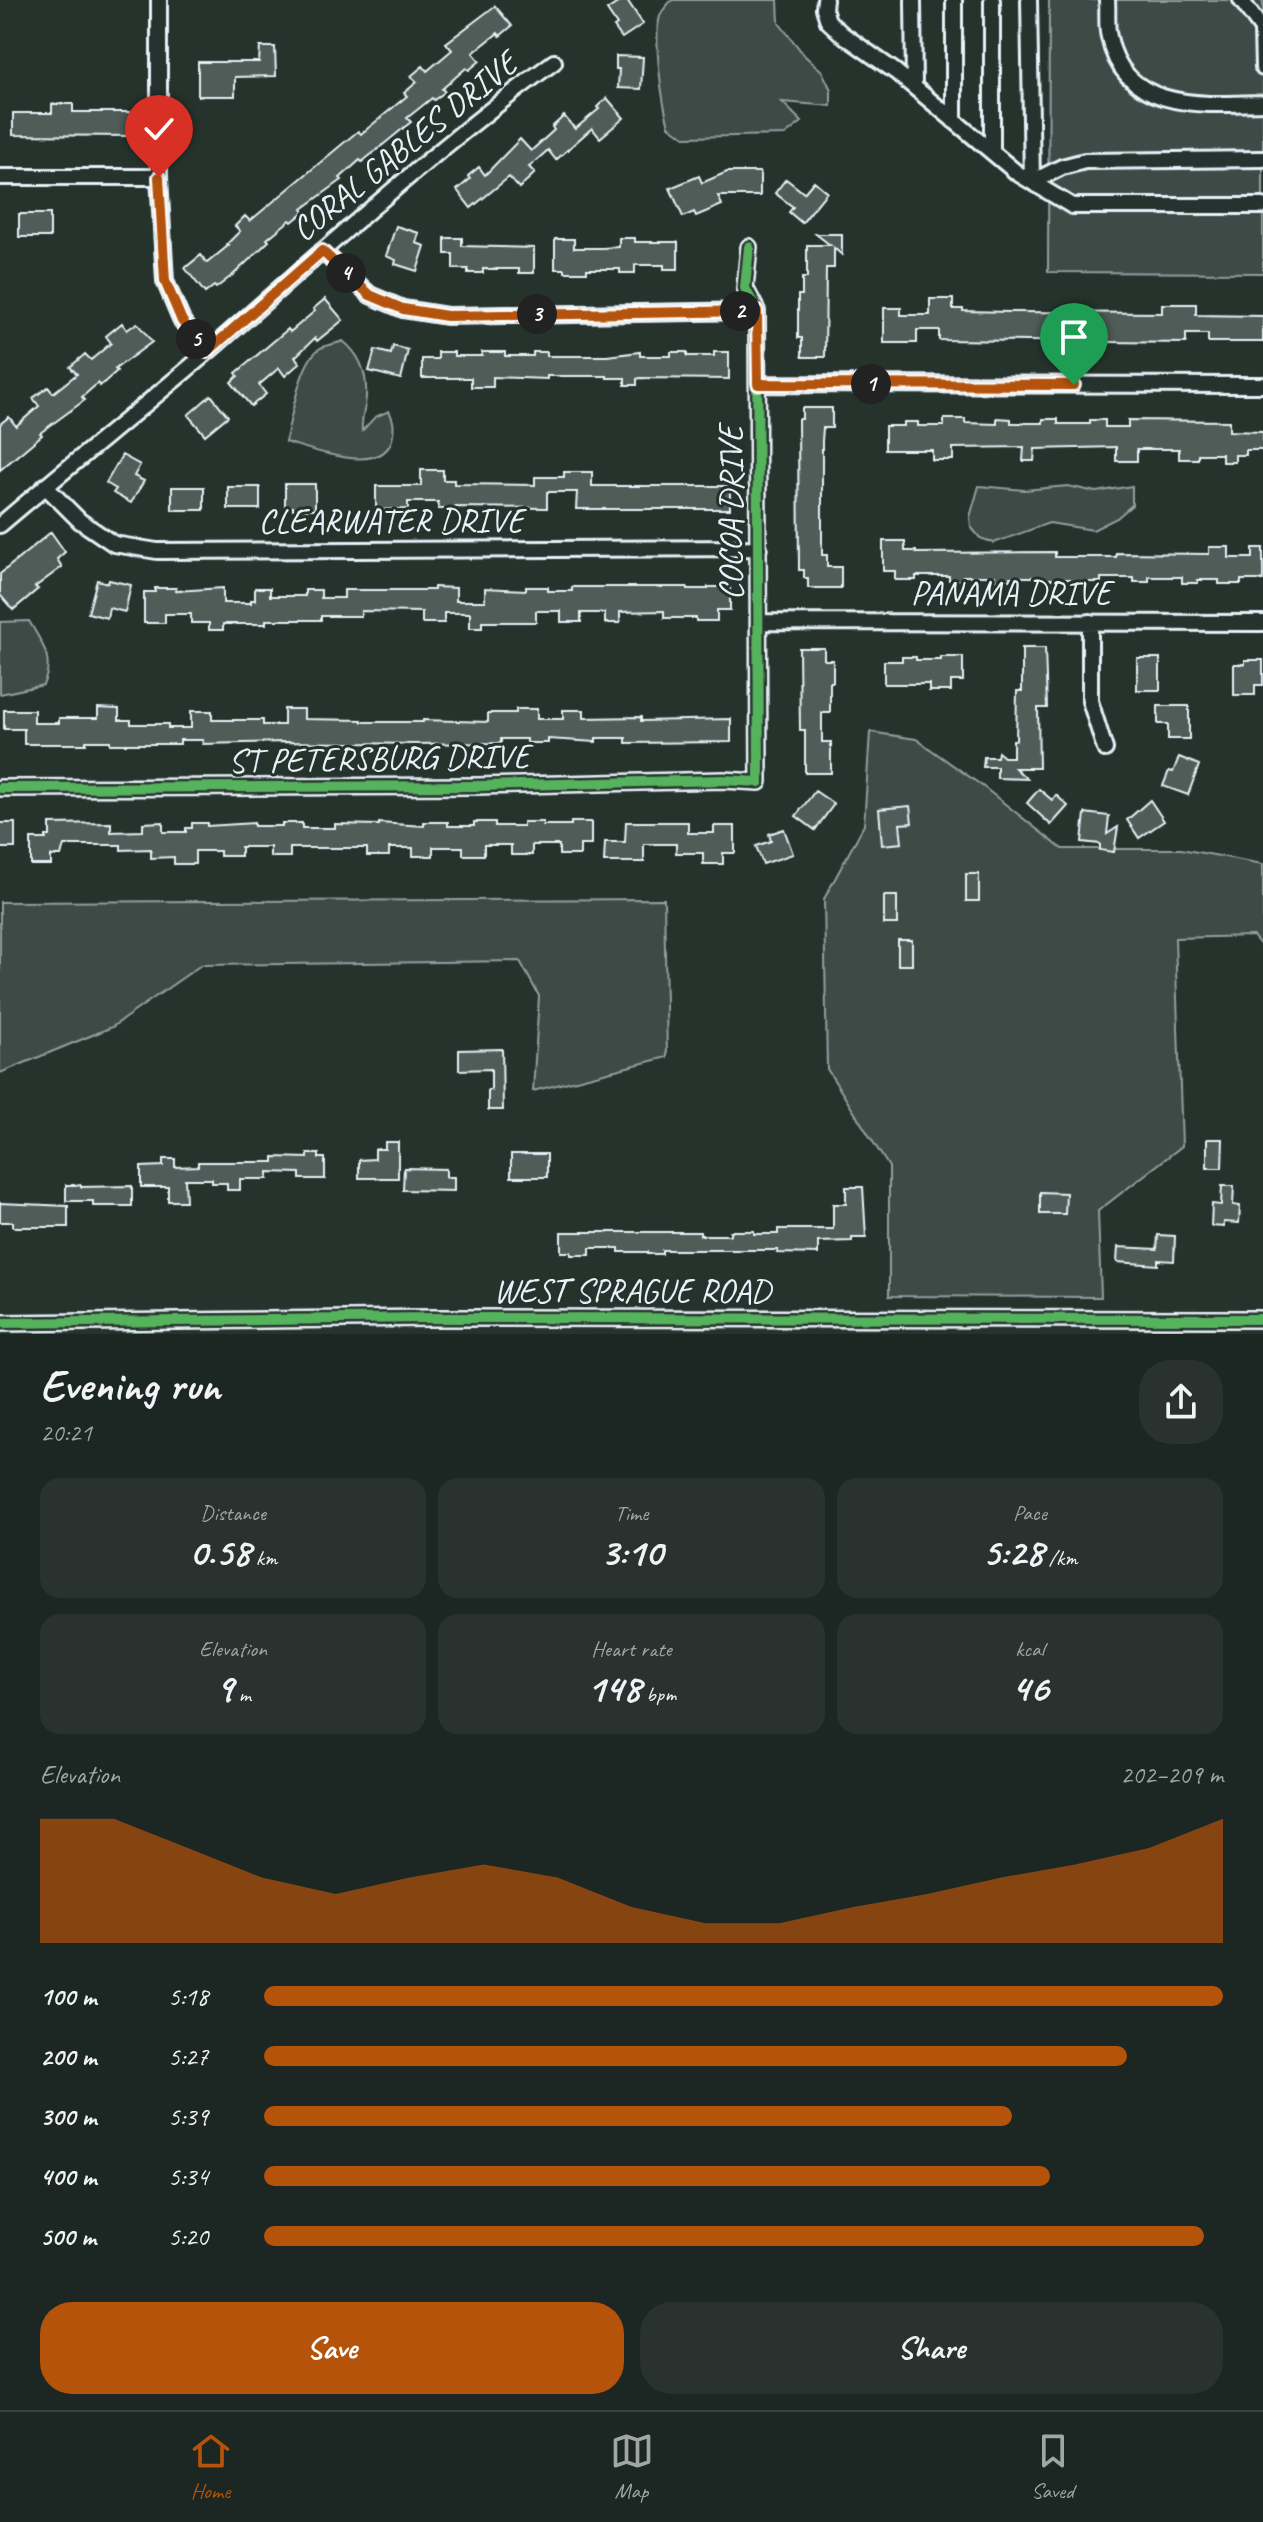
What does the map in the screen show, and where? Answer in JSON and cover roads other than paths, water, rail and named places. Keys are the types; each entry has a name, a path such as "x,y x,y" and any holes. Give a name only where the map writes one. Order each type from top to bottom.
{"street":[{"path":"159,0 159,177 165,281 182,321 207,352"},
{"path":"825,0 828,21 914,87 1017,173 1072,206 1263,206"},
{"path":"913,0 914,87"},
{"path":"954,0 954,121"},
{"path":"992,0 992,152"},
{"path":"1029,0 1032,182"},
{"path":"1107,0 1109,37 1120,69 1142,89 1170,100 1200,105 1263,103"},
{"path":"1241,0 1263,28 1263,68"},
{"name":"CORAL GABLES DRIVE","path":"0,525 322,251 517,89 554,62"},
{"path":"1032,182 1062,167 1085,161 1263,159"},
{"path":"0,177 159,177"},
{"name":"COCOA DRIVE","path":"749,247 745,288 757,311 759,782"},
{"path":"322,251 370,295 403,309 447,316 757,311"},
{"path":"758,384 1263,385"},
{"name":"CLEARWATER DRIVE","path":"45,486 80,521 114,544 157,551 759,548"},
{"name":"PANAMA DRIVE","path":"759,622 1263,623"},
{"path":"1090,622 1090,701 1105,749"},
{"name":"ST PETERSBURG DRIVE","path":"0,788 759,782"},
{"name":"WEST SPRAGUE ROAD","path":"0,1323 429,1318 1263,1319"}]}
